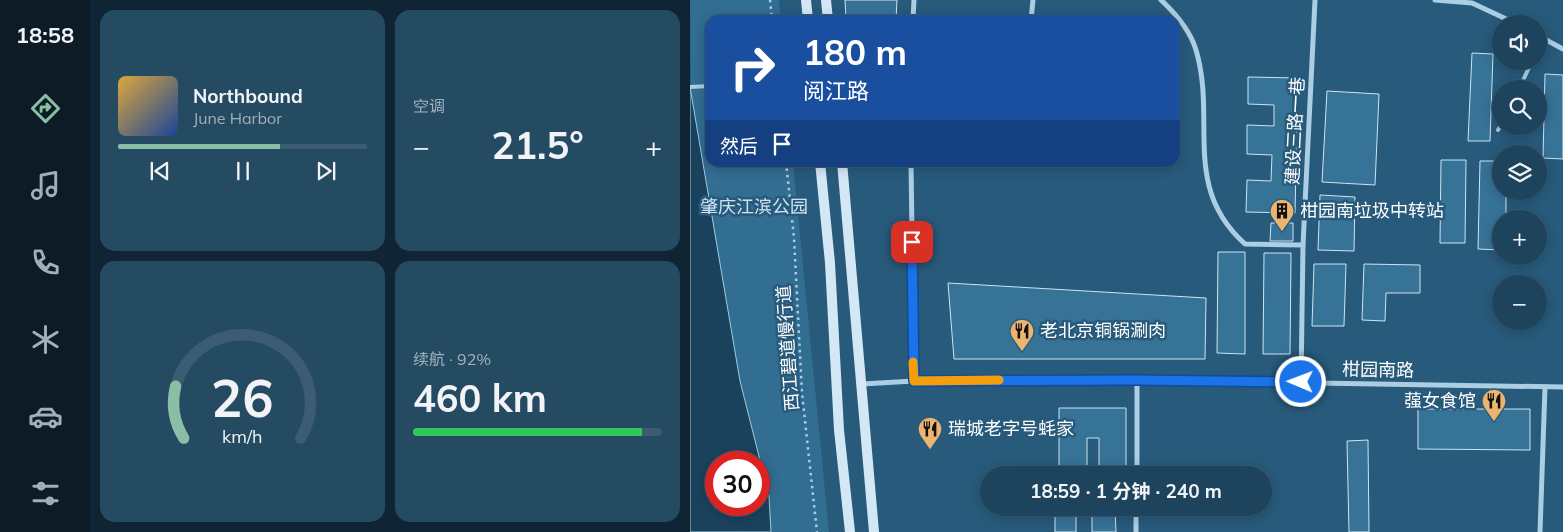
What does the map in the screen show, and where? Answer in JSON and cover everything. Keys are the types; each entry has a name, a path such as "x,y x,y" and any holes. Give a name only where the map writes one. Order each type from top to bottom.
{"main road":[{"path":"806,0 808,15"},
{"path":"826,0 828,15"},
{"path":"820,167 830,263 839,430 850,532"},
{"path":"842,167 874,532"}],"street":[{"path":"913,15 914,0"},
{"path":"1032,15 1033,0"},
{"path":"1161,0 1177,15"},
{"name":"建设三路一巷","path":"1301,382 1303,245 1315,0"},
{"path":"1434,0 1472,3 1498,15"},
{"path":"1180,18 1196,48 1204,92 1204,162 1210,194 1222,218 1232,233 1245,244 1303,245"},
{"path":"1547,40 1563,49"},
{"path":"911,167 914,381"},
{"path":"1137,380 1137,466"},
{"name":"柑园南路","path":"862,384 914,381 1137,380 1563,387"},
{"path":"1540,532 1544,387"},
{"path":"1136,516 1136,532"}],"lane":[{"path":"690,88 705,86"}],"path":[{"path":"770,0 772,15"},
{"name":"西江碧道慢行道","path":"787,167 794,238 802,393 817,532"}],"green space":[{"name":"肇庆江滨公园","path":"690,0 779,0 780,15 705,15 705,167 793,167 829,532 771,532 770,451 758,451 740,381 691,95"}],"shaded area":[{"path":"690,87 740,381 758,451 705,451 705,516 770,516 770,514 771,532 690,532"}],"building":[{"path":"845,0 897,0 896,15 846,15"},
{"path":"1472,53 1492,54 1490,141 1468,141"},
{"path":"1545,74 1563,75 1563,159 1547,158 1547,145 1543,145 1544,135 1547,135 1547,80 1545,80"},
{"path":"1248,77 1298,78 1295,213 1246,212 1247,180 1271,181 1272,155 1247,154 1247,125 1274,126 1274,105 1248,104"},
{"path":"1327,91 1379,94 1375,185 1322,182"},
{"path":"1441,160 1466,160 1465,243 1440,243"},
{"path":"1480,161 1492,161 1492,200 1506,200 1506,210 1492,210 1492,250 1478,249"},
{"path":"1320,195 1355,197 1354,251 1318,250"},
{"name":"柑园南垃圾中转站","path":"1271,223 1293,223 1293,241 1270,241"},
{"path":"1218,252 1245,252 1245,354 1217,353"},
{"path":"1264,253 1291,253 1290,354 1263,354"},
{"path":"1314,264 1346,264 1344,326 1312,326"},
{"path":"1364,264 1420,265 1420,293 1386,293 1385,321 1362,320"},
{"path":"948,283 1206,298 1205,359 954,359"},
{"path":"1059,408 1126,408 1126,466 1099,466 1099,438 1087,438 1087,466 1059,466"},
{"path":"1418,409 1530,409 1530,450 1418,449"},
{"path":"1368,440 1369,532 1349,532 1347,441"},
{"path":"1055,516 1076,516 1076,532 1055,532"},
{"path":"1092,516 1115,516 1116,532 1092,532"}],"slow traffic":[{"path":"913,362 914,381 999,380"}],"place":[{"name":"柑园南垃圾中转站","path":"1282,232"},
{"name":"老北京铜锅涮肉","path":"1022,352"},
{"name":"蔃女食馆","path":"1494,422"},
{"name":"瑞城老字号蚝家","path":"930,450"}],"route":[{"path":"912,242 914,381 1137,380 1301,382"}]}
